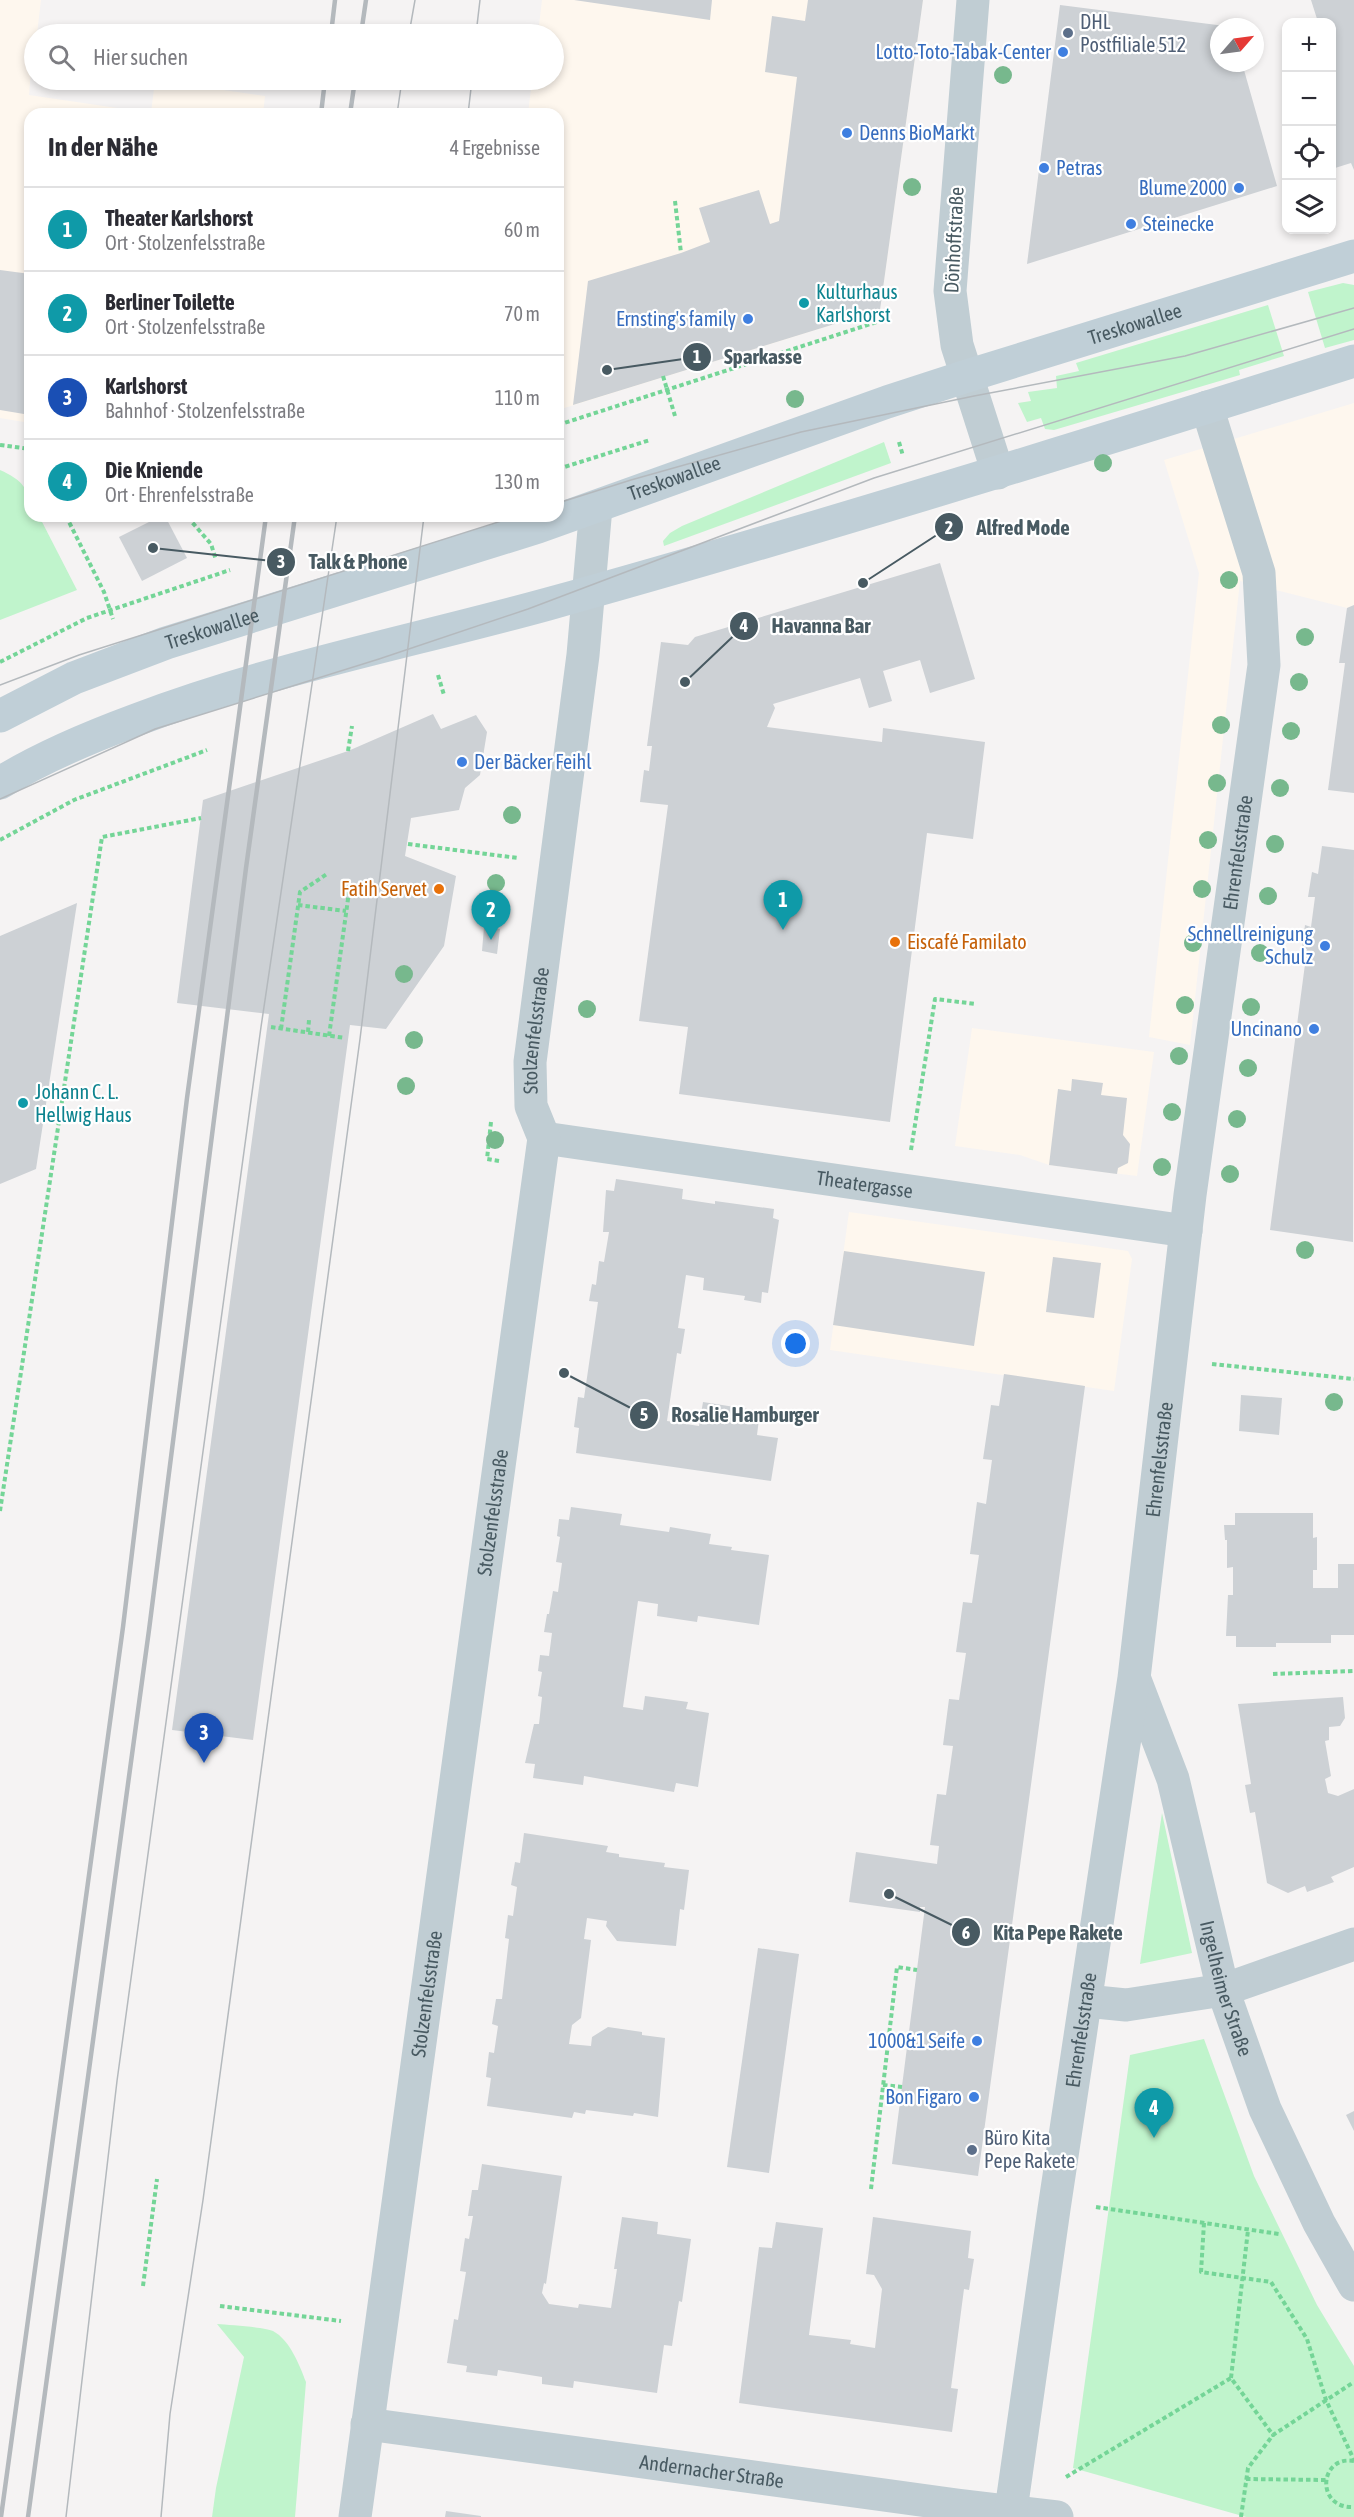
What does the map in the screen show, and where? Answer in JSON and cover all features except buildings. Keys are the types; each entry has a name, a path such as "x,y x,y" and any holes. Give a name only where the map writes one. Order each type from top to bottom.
{"main road":[{"name":"Treskowallee","path":"564,518 801,432 967,376 1354,256"},
{"path":"0,783 102,733 198,696 702,561 998,473 1354,361"},
{"name":"Treskowallee","path":"0,716 74,678 156,647 553,522"}],"street":[{"name":"Dönhoffstraße","path":"972,0 950,291 954,328 998,473"},
{"name":"Ehrenfelsstraße","path":"1011,2514 1053,2209 1134,1678 1186,1231 1264,665 1259,573 1207,407"},
{"name":"Stolzenfelsstraße","path":"355,2517 544,1138 531,1106 530,1062 590,592 597,507"},
{"name":"Theatergasse","path":"544,1138 1186,1231"},
{"name":"Ingelheimer Straße","path":"1134,1678 1173,1779 1223,1990 1265,2109 1319,2223 1354,2285"},
{"path":"1086,2001 1126,2005 1223,1990 1354,1944"},
{"name":"Andernacher Straße","path":"368,2424 1011,2514 1057,2517"}],"path":[{"path":"675,201 681,254"},
{"path":"564,422 886,319"},
{"path":"663,376 675,416"},
{"path":"896,433 903,456"},
{"path":"0,445 24,448"},
{"path":"69,522 110,609"},
{"path":"192,522 211,544 216,560"},
{"path":"0,662 87,618 230,570"},
{"path":"348,751 352,726"},
{"path":"0,840 74,800 207,750"},
{"path":"0,1511 102,837 201,818"},
{"path":"408,844 519,858"},
{"path":"281,1029 300,892 327,874"},
{"path":"329,1036 349,892"},
{"path":"298,905 346,911"},
{"path":"913,1142 935,999 976,1004"},
{"path":"308,1032 309,1020"},
{"path":"271,1027 345,1038"},
{"path":"1170,1360 1354,1379"},
{"path":"1273,1674 1354,1671"},
{"path":"871,2189 897,1967 917,1970"},
{"path":"883,2085 902,2086"},
{"path":"143,2286 157,2179"},
{"path":"1053,2209 1102,2207 1294,2236 1319,2223"},
{"path":"1204,2223 1201,2272 1271,2282 1307,2339 1326,2400 1354,2461"},
{"path":"1248,2230 1231,2378 1273,2435"},
{"path":"220,2306 343,2322"},
{"path":"1011,2514 1231,2378"},
{"path":"1240,2517 1248,2468 1273,2435 1354,2382"},
{"path":"1354,2461 1347,2460 1336,2464 1328,2473 1326,2485 1329,2497 1340,2505 1354,2506"},
{"path":"1246,2479 1327,2480"}],"shaded area":[{"path":"0,0 41,0 38,24 24,24 24,90 29,90 29,95 117,108 24,108 24,422 0,418"},
{"path":"542,0 923,0 880,310 564,408 564,108 529,108 531,90 564,90 564,24 539,24"},
{"path":"154,90 224,90 265,96 264,108 152,108"},
{"path":"1354,403 1354,605 1347,608 1240,581 1190,1045 1149,1037 1199,573 1164,460"},
{"path":"972,1028 1154,1052 1137,1176 1049,1165 1020,1155 955,1146"},
{"path":"849,1212 1128,1251 1132,1259 1114,1391 830,1350"}],"green space":[{"path":"1343,283 1354,285 1354,340 1325,348 1308,292"},
{"path":"1268,305 1284,356 1239,370 1240,375 1054,430 1045,429 1041,418 1027,422 1018,403 1031,401 1028,392 1057,388 1056,376 1079,371 1076,363"},
{"path":"884,442 891,463 664,546 663,541 670,533 682,526"},
{"path":"0,470 15,478 24,487 24,522 42,522 77,590 0,620"},
{"path":"1162,1813 1192,1953 1140,1964"},
{"path":"1204,2039 1254,2176 1317,2305 1354,2366 1354,2517 1246,2517 1073,2468 1130,2055"},
{"path":"217,2324 273,2331 289,2347 304,2376 306,2382 295,2517 212,2517 244,2357"}],"tram line":[{"path":"411,24 415,0"},
{"path":"477,24 480,0"},
{"path":"398,108 401,90"},
{"path":"469,108 471,90"},
{"path":"564,501 801,432 1185,356 1354,308"},
{"path":"0,799 155,729 379,659 528,609 874,478 1354,329"},
{"path":"66,2517 117,2081 261,1027 336,522"},
{"path":"161,2517 170,2414 203,2200 360,1039 423,522"},
{"path":"0,685 79,655 498,522"}],"railway":[{"path":"332,24 335,0"},
{"path":"362,24 366,0"},
{"path":"322,108 324,90"},
{"path":"351,108 354,90"},
{"path":"1,2517 123,1627 187,1098 265,522"},
{"path":"28,2517 149,1630 246,868 294,522"}],"place":[{"name":"DHL Postfiliale 512","path":"1068,33"},
{"name":"Lotto-Toto-Tabak-Center","path":"1063,52"},
{"name":"Denns BioMarkt","path":"847,133"},
{"name":"Petras","path":"1044,168"},
{"name":"Blume 2000","path":"1239,188"},
{"name":"Steinecke","path":"1131,224"},
{"name":"Kulturhaus Karlshorst","path":"804,303"},
{"name":"Ernsting's family","path":"748,319"},
{"name":"Sparkasse","path":"607,370"},
{"name":"Talk & Phone","path":"153,548"},
{"name":"Alfred Mode","path":"863,583"},
{"name":"Havanna Bar","path":"685,682"},
{"name":"Der Bäcker Feihl","path":"462,762"},
{"name":"Fatih Servet","path":"439,889"},
{"name":"Theater Karlshorst","path":"783,930"},
{"name":"Berliner Toilette","path":"491,940"},
{"name":"Eiscafé Familato","path":"895,942"},
{"name":"Schnellreinigung Schulz","path":"1325,946"},
{"name":"Uncinano","path":"1314,1029"},
{"name":"Johann C. L. Hellwig Haus","path":"23,1103"},
{"name":"Rosalie Hamburger","path":"564,1373"},
{"name":"Karlshorst","path":"204,1763"},
{"name":"Kita Pepe Rakete","path":"889,1894"},
{"name":"1000&1 Seife","path":"977,2041"},
{"name":"Bon Figaro","path":"974,2097"},
{"name":"Die Kniende","path":"1154,2138"},
{"name":"Büro Kita Pepe Rakete","path":"972,2150"}]}
